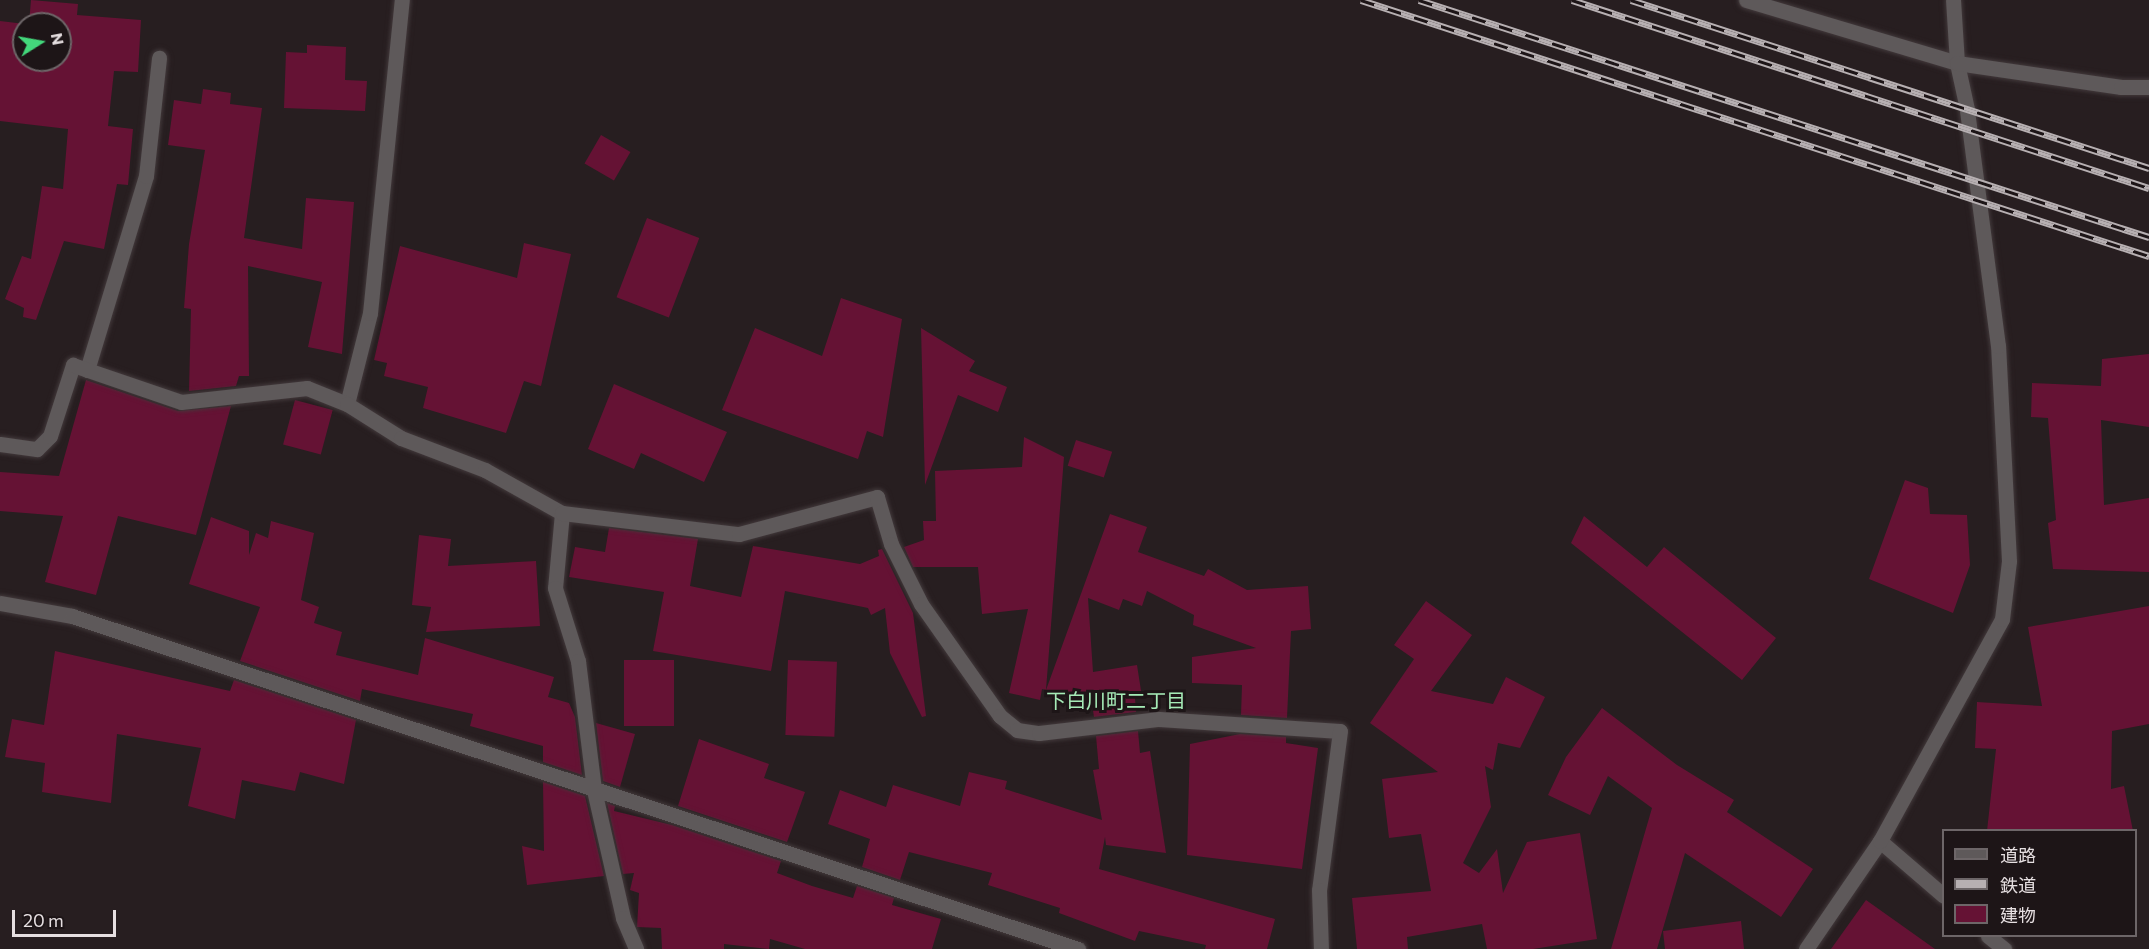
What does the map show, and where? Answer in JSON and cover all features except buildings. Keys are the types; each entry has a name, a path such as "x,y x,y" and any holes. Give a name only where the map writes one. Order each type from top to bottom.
{"street":[{"path":"347,404 370,313 402,0"},
{"path":"1746,0 1957,63 2121,87 2149,87"},
{"path":"1806,949 1880,841 2002,619 2009,561 1998,346 1977,182 1957,63 1953,0"},
{"path":"87,370 146,176 159,58"},
{"path":"0,444 37,449 50,436 74,366 181,402 307,388 347,404 401,438 485,470 562,513 739,534 877,497 891,543 921,604 1000,716 1017,730 1038,733 1160,719 1340,731 1319,890 1321,949"},
{"path":"562,513 555,588 578,661 594,790 623,918 636,949"},
{"path":"0,603 72,616 1078,949"},
{"path":"1880,841 1942,894"},
{"path":"1989,937 2004,949"}],"railway":[{"path":"1361,0 2149,256"},
{"path":"1419,0 2149,237"},
{"path":"1572,0 2149,188"},
{"path":"1631,0 2149,168"}],"district":[{"name":"下白川町二丁目","path":"1116,700"}]}
